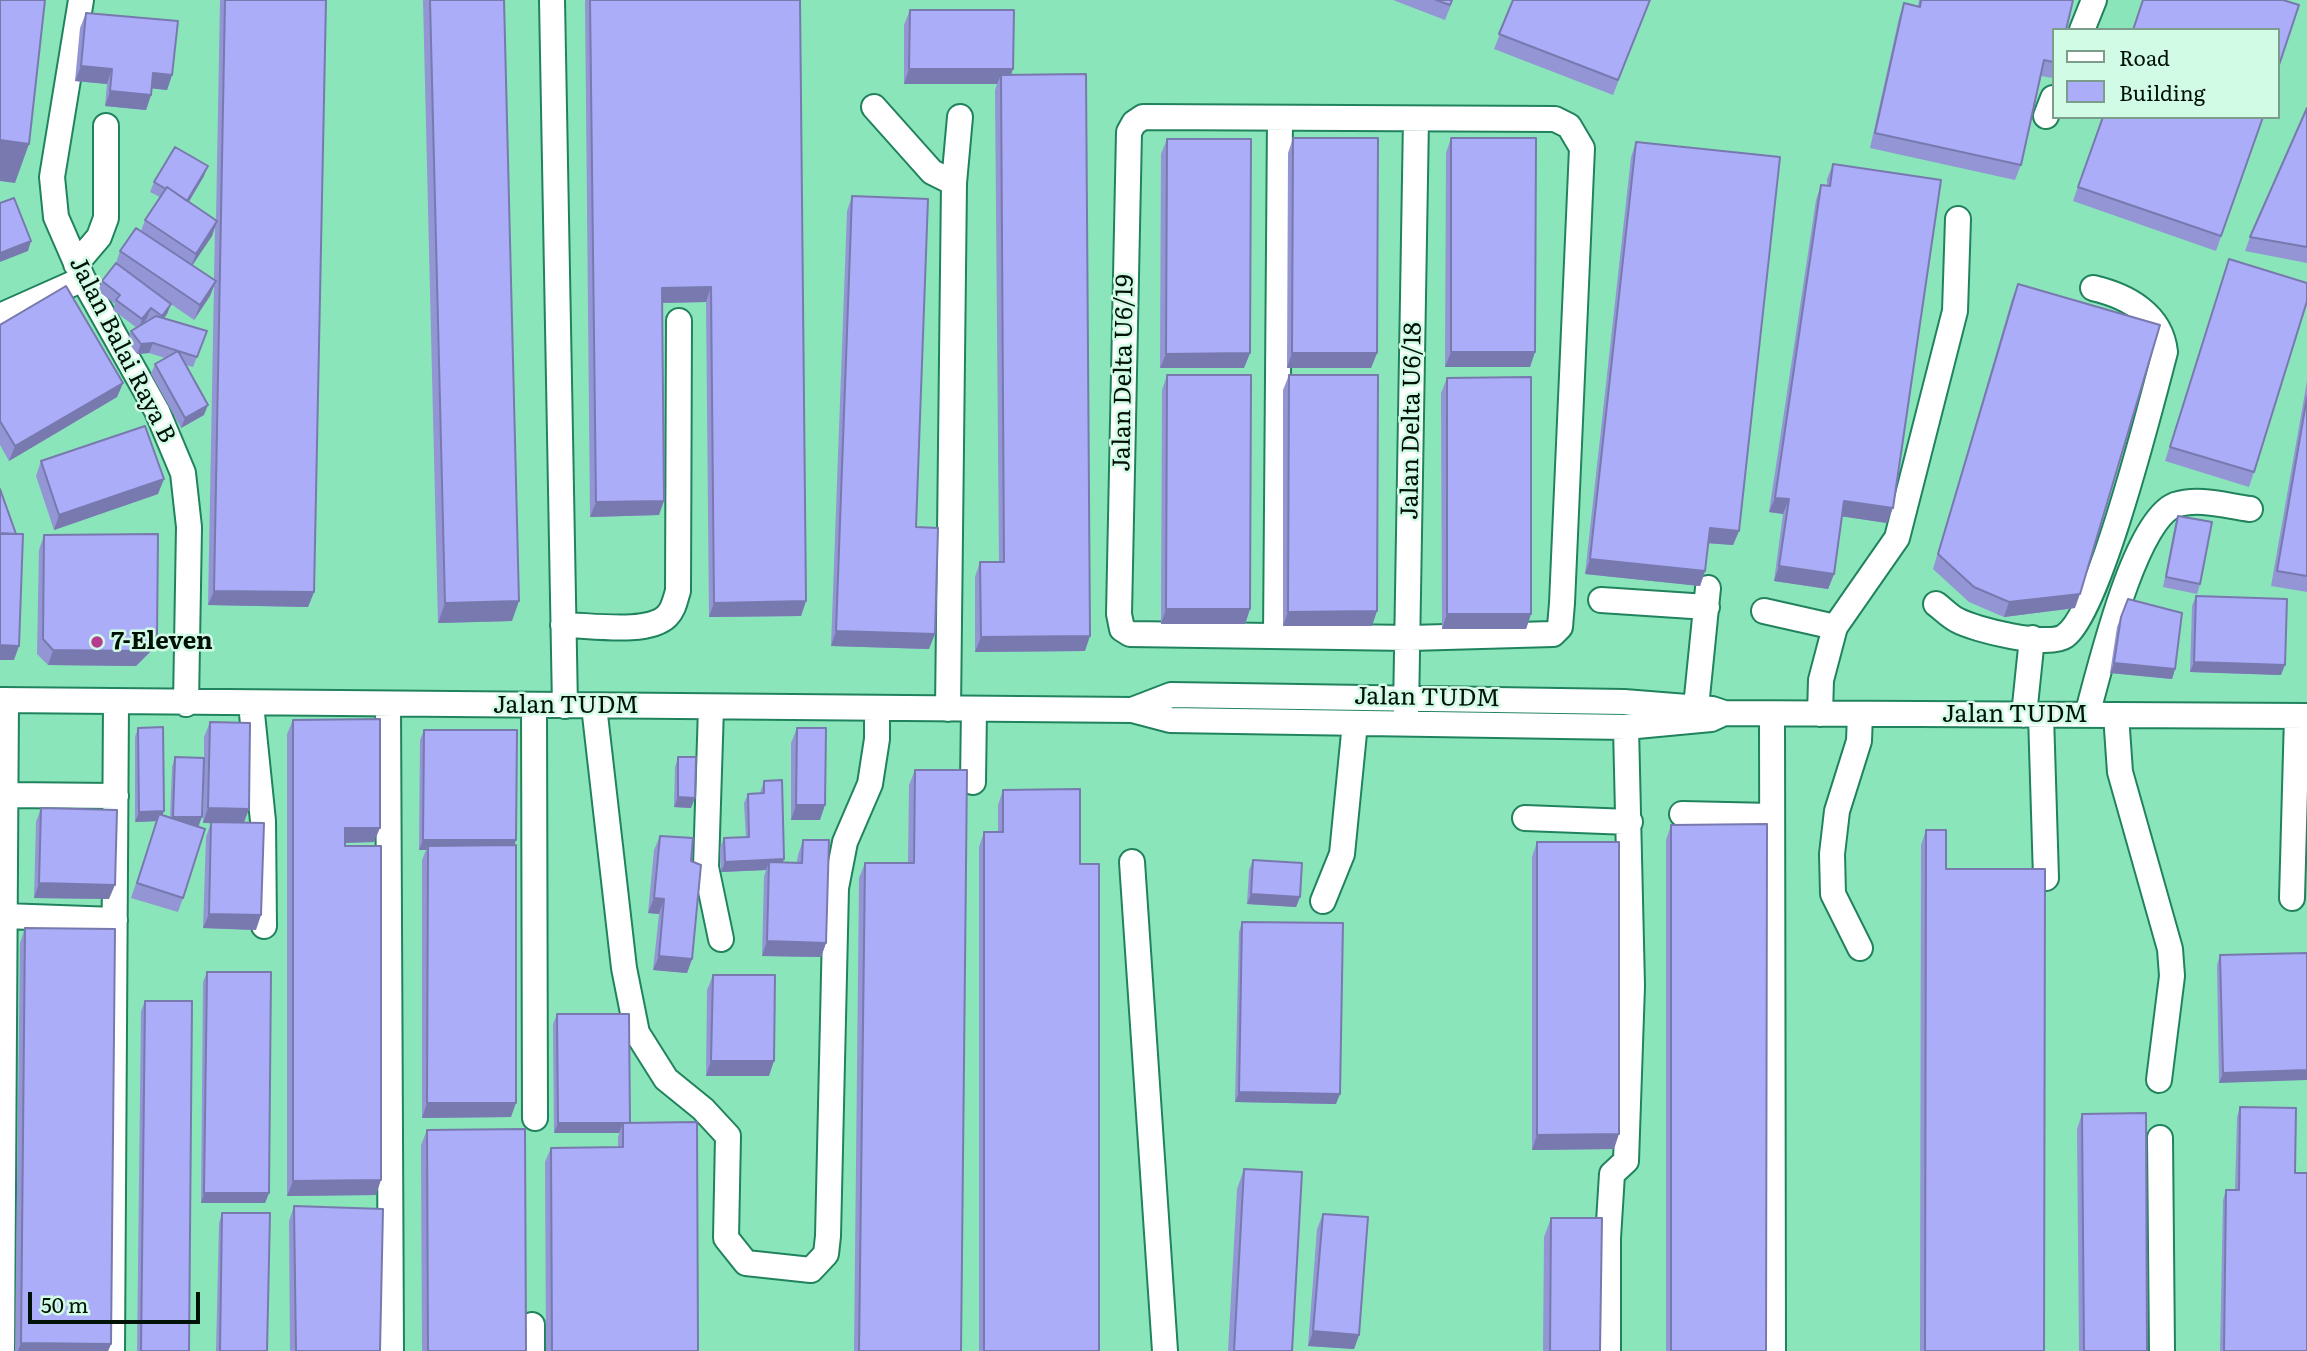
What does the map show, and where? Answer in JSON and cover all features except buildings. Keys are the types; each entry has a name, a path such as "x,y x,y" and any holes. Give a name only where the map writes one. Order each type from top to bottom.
{"street":[{"name":"Jalan Balai Raya B","path":"81,0 52,177 56,217 80,272 158,411 183,473 189,527 186,704"},
{"path":"552,0 565,706"},
{"path":"2083,28 2094,0"},
{"path":"874,107 932,172 954,183"},
{"path":"947,709 954,183 960,117"},
{"name":"Jalan Delta U6/19","path":"1276,636 1130,634 1122,629 1119,614 1129,132 1133,123 1143,117 1280,118"},
{"path":"1280,118 1555,119 1569,126 1582,148 1560,627 1553,634 1410,638 1276,636 1280,118"},
{"name":"Jalan Delta U6/18","path":"1406,723 1410,638 1416,119"},
{"path":"0,316 80,272 106,218 106,126"},
{"path":"1820,714 1821,680 1835,627 1897,538 1955,311 1958,219"},
{"path":"1936,604 1956,620 1978,629 2052,642 2064,638 2074,629 2089,603 2137,456 2165,352 2164,335 2132,300 2093,288"},
{"path":"563,625 636,627 665,618 673,608 678,590 679,321"},
{"path":"2087,715 2113,622 2147,532 2172,506 2192,500 2250,509"},
{"path":"1601,600 1708,598 1696,707"},
{"path":"1764,611 1835,627"},
{"path":"2032,638 2032,715 2046,878"},
{"name":"Jalan TUDM","path":"1132,710 1171,695 1625,702 1696,707 1724,713 1772,714 2302,716"},
{"path":"2,1351 5,795 3,700"},
{"name":"Jalan TUDM","path":"3,700 186,704 1132,710 1170,720 1626,727 1710,719 1724,713"},
{"path":"112,1351 116,703"},
{"path":"251,704 263,821 264,926"},
{"path":"388,705 391,1351"},
{"path":"534,706 535,1118"},
{"path":"594,706 620,943 637,1033 666,1079 703,1109 728,1136 726,1238 746,1263 811,1270 826,1254 828,1237 836,888 845,842 870,784 877,739 877,708"},
{"path":"710,707 706,867 721,939"},
{"path":"973,782 974,709"},
{"path":"1772,714 1773,1351"},
{"path":"1860,714 1859,741 1837,811 1832,854 1833,894 1860,948"},
{"path":"2116,715 2120,772 2170,949 2172,976 2159,1080"},
{"path":"2292,898 2302,716"},
{"path":"1323,901 1342,855 1355,723"},
{"path":"1608,1351 1608,1238 1612,1174 1626,1161 1632,986 1626,727"},
{"path":"5,795 116,796"},
{"path":"1682,814 1772,816"},
{"path":"1525,818 1630,822"},
{"path":"1132,862 1165,1351"},
{"path":"4,916 115,920"},
{"path":"2160,1138 2162,1351"},
{"path":"532,1325 532,1351"}],"place":[{"name":"7-Eleven","path":"97,642"}]}
